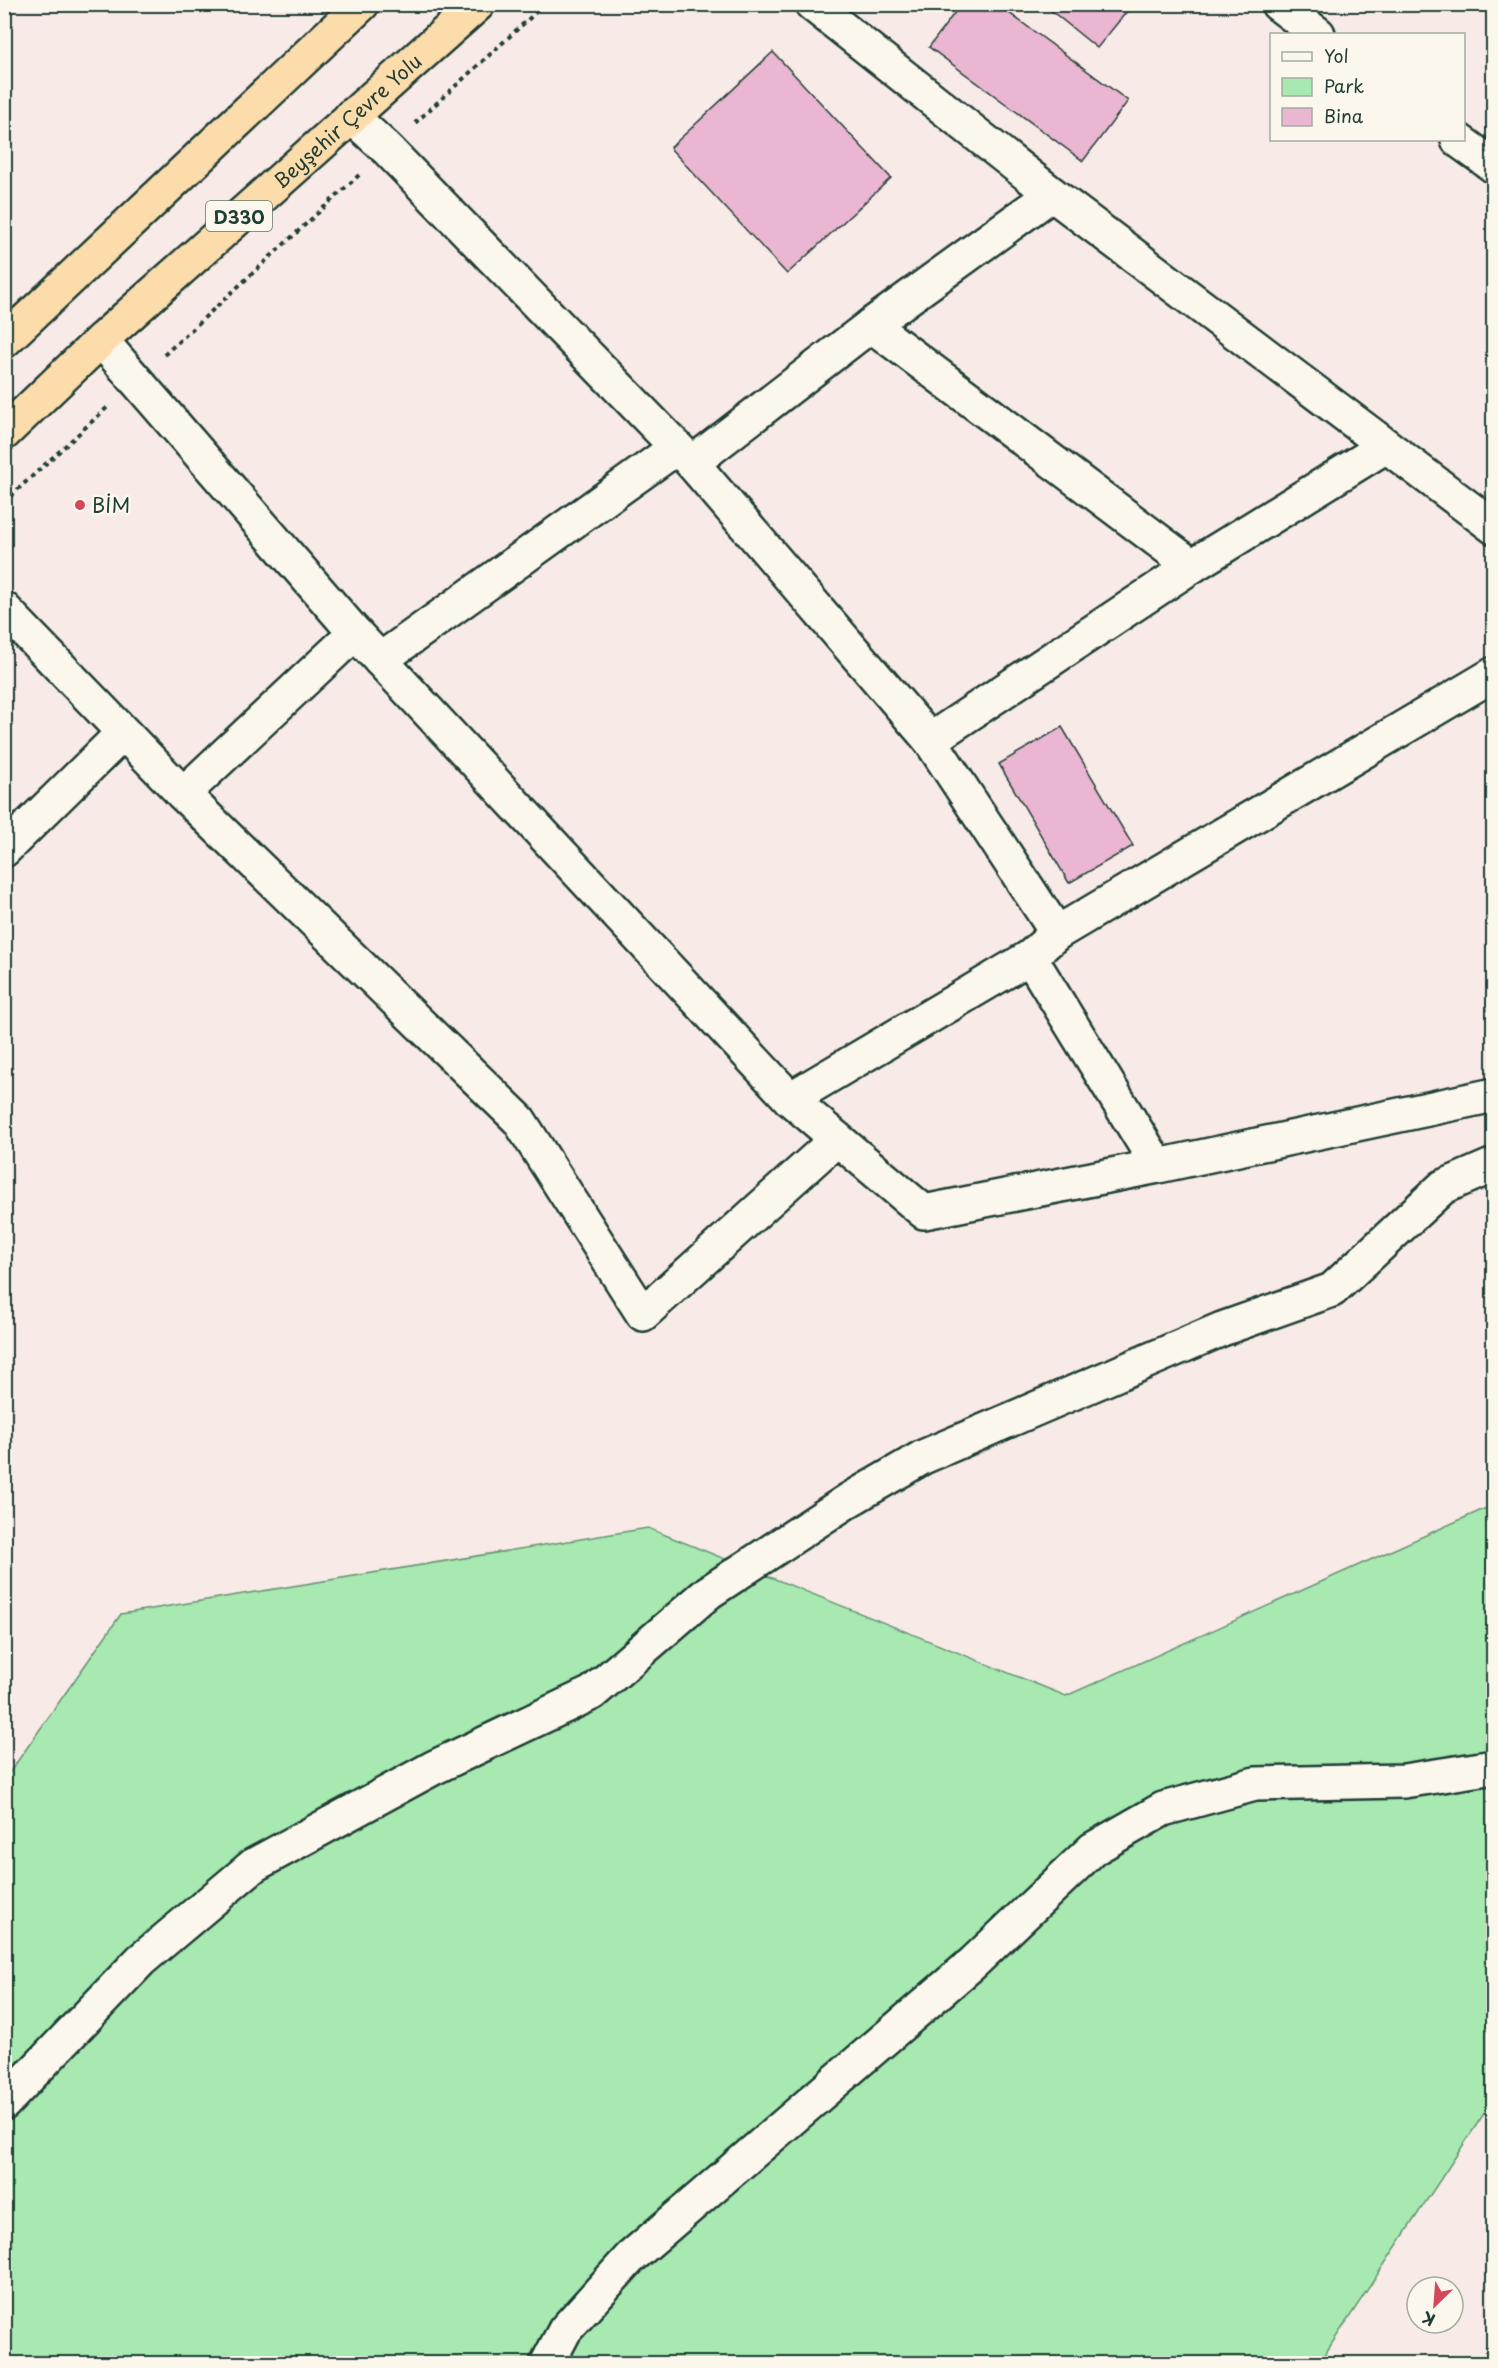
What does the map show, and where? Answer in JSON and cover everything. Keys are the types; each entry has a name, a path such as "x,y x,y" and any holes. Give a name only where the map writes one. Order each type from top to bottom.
{"highway":[{"path":"4,341 362,4"},
{"name":"Beyşehir Çevre Yolu","path":"4,433 101,340 478,4"}],"street":[{"path":"812,4 1052,194 1494,527"},
{"path":"1278,4 1317,33"},
{"path":"351,116 387,149 684,455 930,740 1057,933"},
{"path":"1459,141 1494,166"},
{"path":"380,660 684,455 871,325 1052,194"},
{"path":"871,325 1192,566"},
{"path":"101,340 138,379 355,633 790,1099 924,1212 1158,1166 1494,1095"},
{"path":"930,740 1192,566 1386,446"},
{"path":"4,609 183,794 519,1120 643,1314 837,1139"},
{"path":"183,794 355,633"},
{"path":"790,1099 1030,957 1057,933 1494,674"},
{"path":"4,850 123,734"},
{"path":"1030,957 1158,1166"},
{"path":"4,2103 141,1960 254,1865 433,1768 592,1693 709,1592 849,1500 923,1456 1222,1329 1332,1290 1443,1187 1494,1165"},
{"path":"547,2364 565,2330 630,2258 973,1962 1093,1849 1163,1809 1255,1784 1404,1781 1494,1767"}],"path":[{"path":"4,502 545,4"}],"green space":[{"path":"1493,1505 1493,2100 1319,2363 5,2364 5,1779 121,1614 648,1528 1066,1696"}],"building":[{"path":"961,4 997,4 1128,101 1083,161 929,47"},
{"path":"1043,4 1133,4 1097,48"},
{"path":"773,52 891,178 787,274 670,148"},
{"path":"1062,727 1133,846 1069,883 999,764"}],"place":[{"name":"BİM","path":"80,505"}]}
